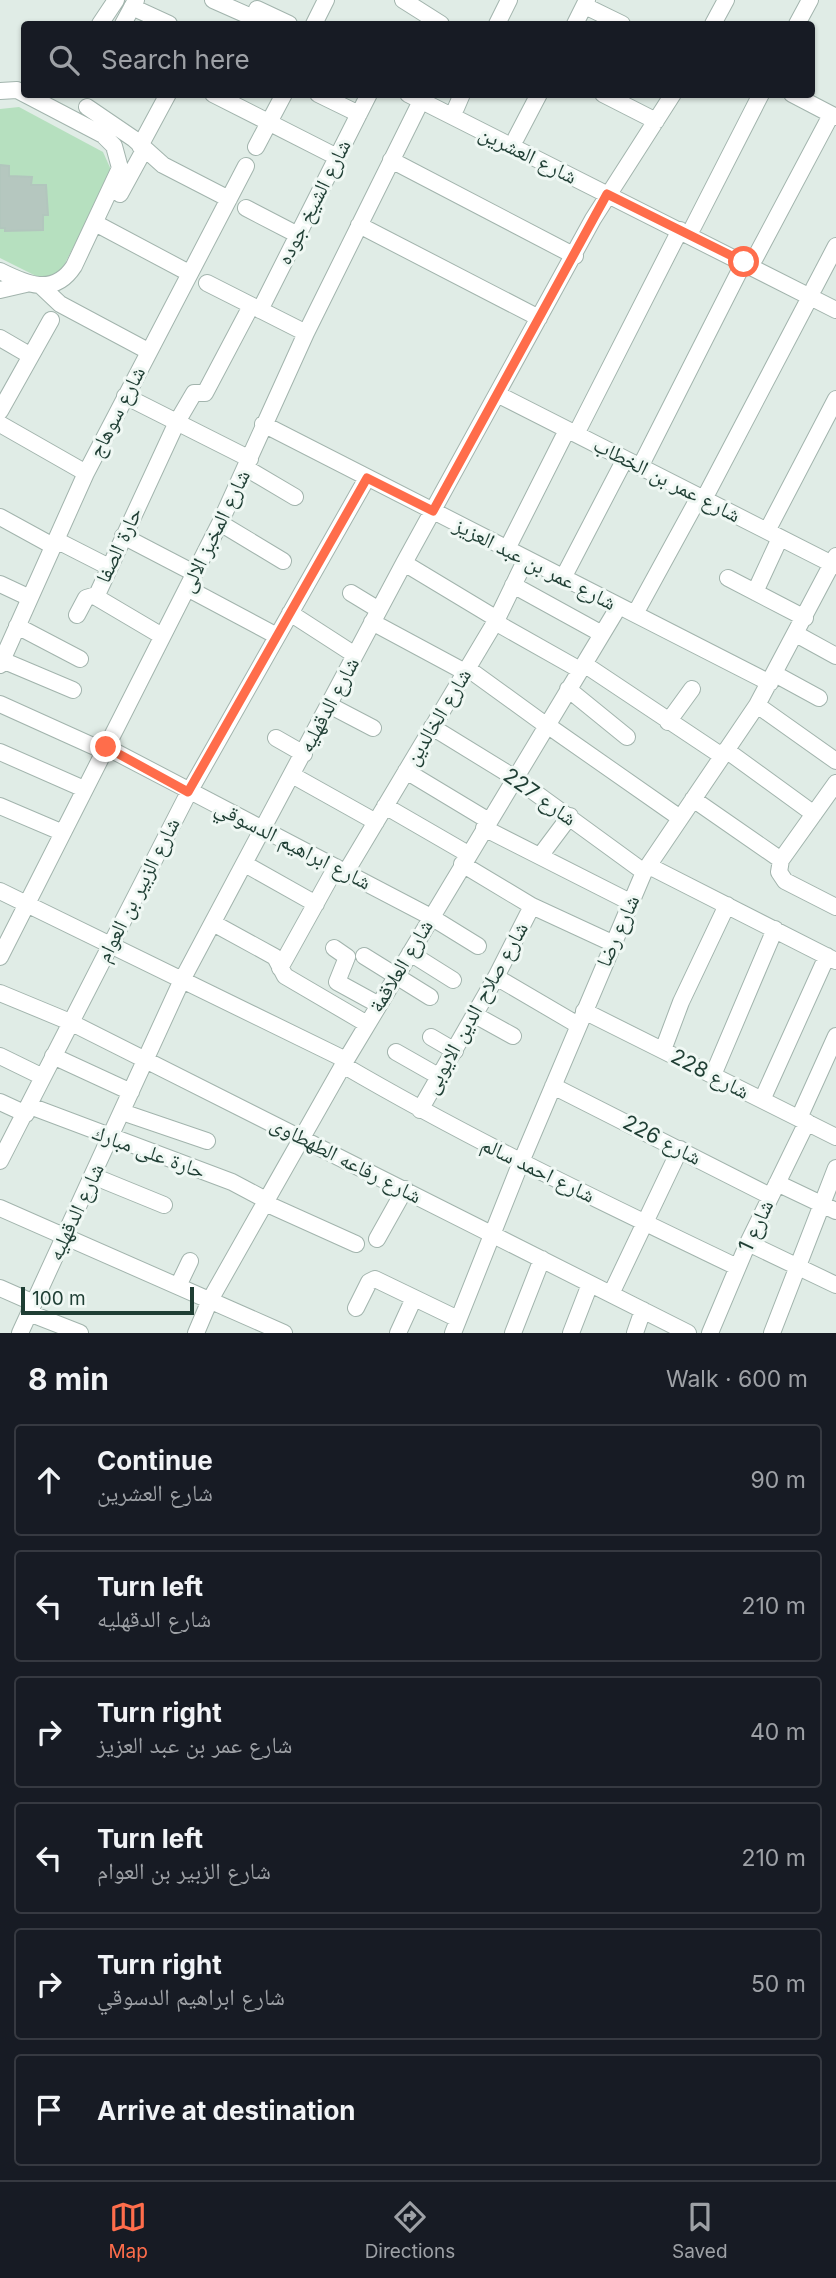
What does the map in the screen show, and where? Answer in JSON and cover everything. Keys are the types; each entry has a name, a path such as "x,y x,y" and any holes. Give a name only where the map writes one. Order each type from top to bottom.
{"street":[{"path":"102,21 116,0"},
{"path":"213,0 260,21"},
{"path":"239,0 283,21"},
{"path":"316,21 326,0"},
{"path":"403,0 436,21"},
{"path":"799,21 810,0"},
{"path":"498,21 507,1"},
{"path":"714,21 721,2"},
{"path":"577,21 586,3 617,21"},
{"path":"125,21 134,4 164,21"},
{"path":"3,88 21,92"},
{"path":"640,467 749,260 832,115 836,97"},
{"path":"0,290 57,283 69,273 118,175 120,160 109,140 43,98"},
{"path":"110,231 107,217 166,98"},
{"path":"221,98 337,157"},
{"path":"256,147 282,98"},
{"path":"326,98 359,114"},
{"name":"شارع الشيخ جوده","path":"177,422 194,393 205,395 298,234 367,98"},
{"name":"شارع المخبز الالى","path":"0,957 61,832 220,523 248,464 263,424 419,98"},
{"name":"شارع العشرين","path":"421,98 749,260 812,293 836,310"},
{"name":"شارع العشرين","path":"429,98 459,101 516,138 610,190"},
{"path":"516,138 537,98"},
{"path":"611,98 656,121"},
{"name":"شارع الدقهليه","path":"20,1333 181,982 404,563 539,318 610,190 670,98"},
{"path":"507,549 759,98"},
{"path":"800,98 832,115"},
{"path":"88,101 89,128"},
{"path":"88,101 163,165 229,199"},
{"path":"391,160 575,256"},
{"name":"شارع سوهاج","path":"2,654 86,473 246,166"},
{"path":"246,208 298,234"},
{"path":"95,223 189,273"},
{"path":"359,225 539,318"},
{"path":"635,614 701,498 836,246"},
{"path":"0,271 34,285 52,300 148,351"},
{"path":"207,283 306,333"},
{"name":"شارع العشرين","path":"812,293 836,300"},
{"path":"0,411 51,320"},
{"path":"0,338 31,356"},
{"name":"شارع عمر بن الخطاب","path":"497,394 774,535 835,562"},
{"path":"125,396 177,422 248,464 295,498"},
{"path":"755,592 774,535 836,399"},
{"name":"حارة الصفا","path":"162,636 98,600 96,595 177,422"},
{"path":"0,424 86,473"},
{"name":"شارع عمر بن عبد العزيز","path":"263,424 635,614 819,698"},
{"path":"563,578 625,459"},
{"name":"شارع الزبير بن العوام","path":"0,1161 188,792 367,478"},
{"path":"0,517 109,567"},
{"path":"220,523 283,561"},
{"path":"124,536 277,636"},
{"name":"شارع الخالدين","path":"280,968 316,904 376,822 496,620 526,559"},
{"name":"شارع رضا","path":"456,1326 612,943 646,869 757,705 835,562"},
{"path":"404,563 724,753 814,814"},
{"path":"728,578 805,618"},
{"path":"0,584 30,598"},
{"path":"513,584 602,634"},
{"path":"351,593 376,616 466,670 680,818"},
{"path":"77,615 86,598 96,595"},
{"name":"شارع العلاقمة","path":"195,1333 210,1300 265,1201 367,1024 619,606"},
{"path":"290,613 355,655"},
{"path":"17,626 80,659"},
{"path":"796,634 836,656"},
{"path":"2,654 73,690"},
{"path":"568,689 627,737"},
{"path":"668,722 692,689"},
{"name":"شارع ابراهيم الدسوقي","path":"0,704 105,749 431,917 478,946"},
{"path":"329,705 373,728"},
{"path":"757,705 836,761"},
{"name":"شارع 227","path":"432,727 515,778 570,816 592,835 646,869 727,905 831,959"},
{"path":"276,738 304,754"},
{"path":"0,752 84,789"},
{"path":"406,771 486,825 630,902"},
{"path":"292,775 376,822"},
{"path":"836,783 781,860 779,872 785,881 836,906"},
{"path":"693,799 781,860"},
{"path":"0,806 61,832"},
{"path":"385,806 533,906 612,943"},
{"path":"540,856 570,816"},
{"path":"245,864 316,904"},
{"name":"شارع احمد سالم","path":"0,891 345,1062 420,1110 521,1162 737,1267"},
{"path":"663,1050 681,1002 727,905"},
{"name":"شارع صلاح الدين الايوبى","path":"420,1110 533,906"},
{"path":"213,923 275,957 285,976 367,1024"},
{"path":"713,1075 775,929"},
{"path":"334,948 347,957 337,982 379,1005"},
{"path":"410,953 453,981"},
{"path":"364,956 430,997"},
{"path":"762,1100 831,959"},
{"name":"شارع 228","path":"496,977 581,1018 663,1050 836,1137"},
{"name":"شارع رفاعه الطهطاوى","path":"0,993 70,1022 688,1333"},
{"path":"475,1015 513,1036"},
{"path":"431,1037 454,1051"},
{"name":"شارع 1","path":"710,1333 835,1043"},
{"path":"397,1052 440,1077"},
{"path":"0,1056 43,1077"},
{"path":"53,1056 131,1092"},
{"name":"شارع 226","path":"553,1086 680,1149 774,1189 829,1208"},
{"name":"حارة على مبارك","path":"0,1102 232,1182 265,1201 356,1244"},
{"path":"122,1112 207,1141"},
{"path":"611,1294 680,1149"},
{"path":"772,1333 798,1267 829,1208 836,1168"},
{"path":"93,1176 164,1205"},
{"path":"377,1239 405,1189"},
{"path":"0,1208 284,1333"},
{"path":"748,1242 836,1285"},
{"path":"513,1333 542,1259"},
{"path":"178,1286 190,1261"},
{"path":"356,1308 372,1279 414,1298 456,1326"},
{"path":"571,1333 590,1284"},
{"path":"0,1288 31,1308 80,1333"},
{"path":"398,1333 414,1298"},
{"path":"635,1333 643,1310"}],"green space":[{"path":"19,107 103,152 112,172 60,273 42,279 0,258 0,109"}],"building":[{"path":"0,165 9,166 9,176 32,177 31,185 46,185 48,215 43,215 43,230 5,231 5,228 0,228"}],"route":[{"path":"106,747 188,792 367,478 433,511 607,194 744,262"}]}
